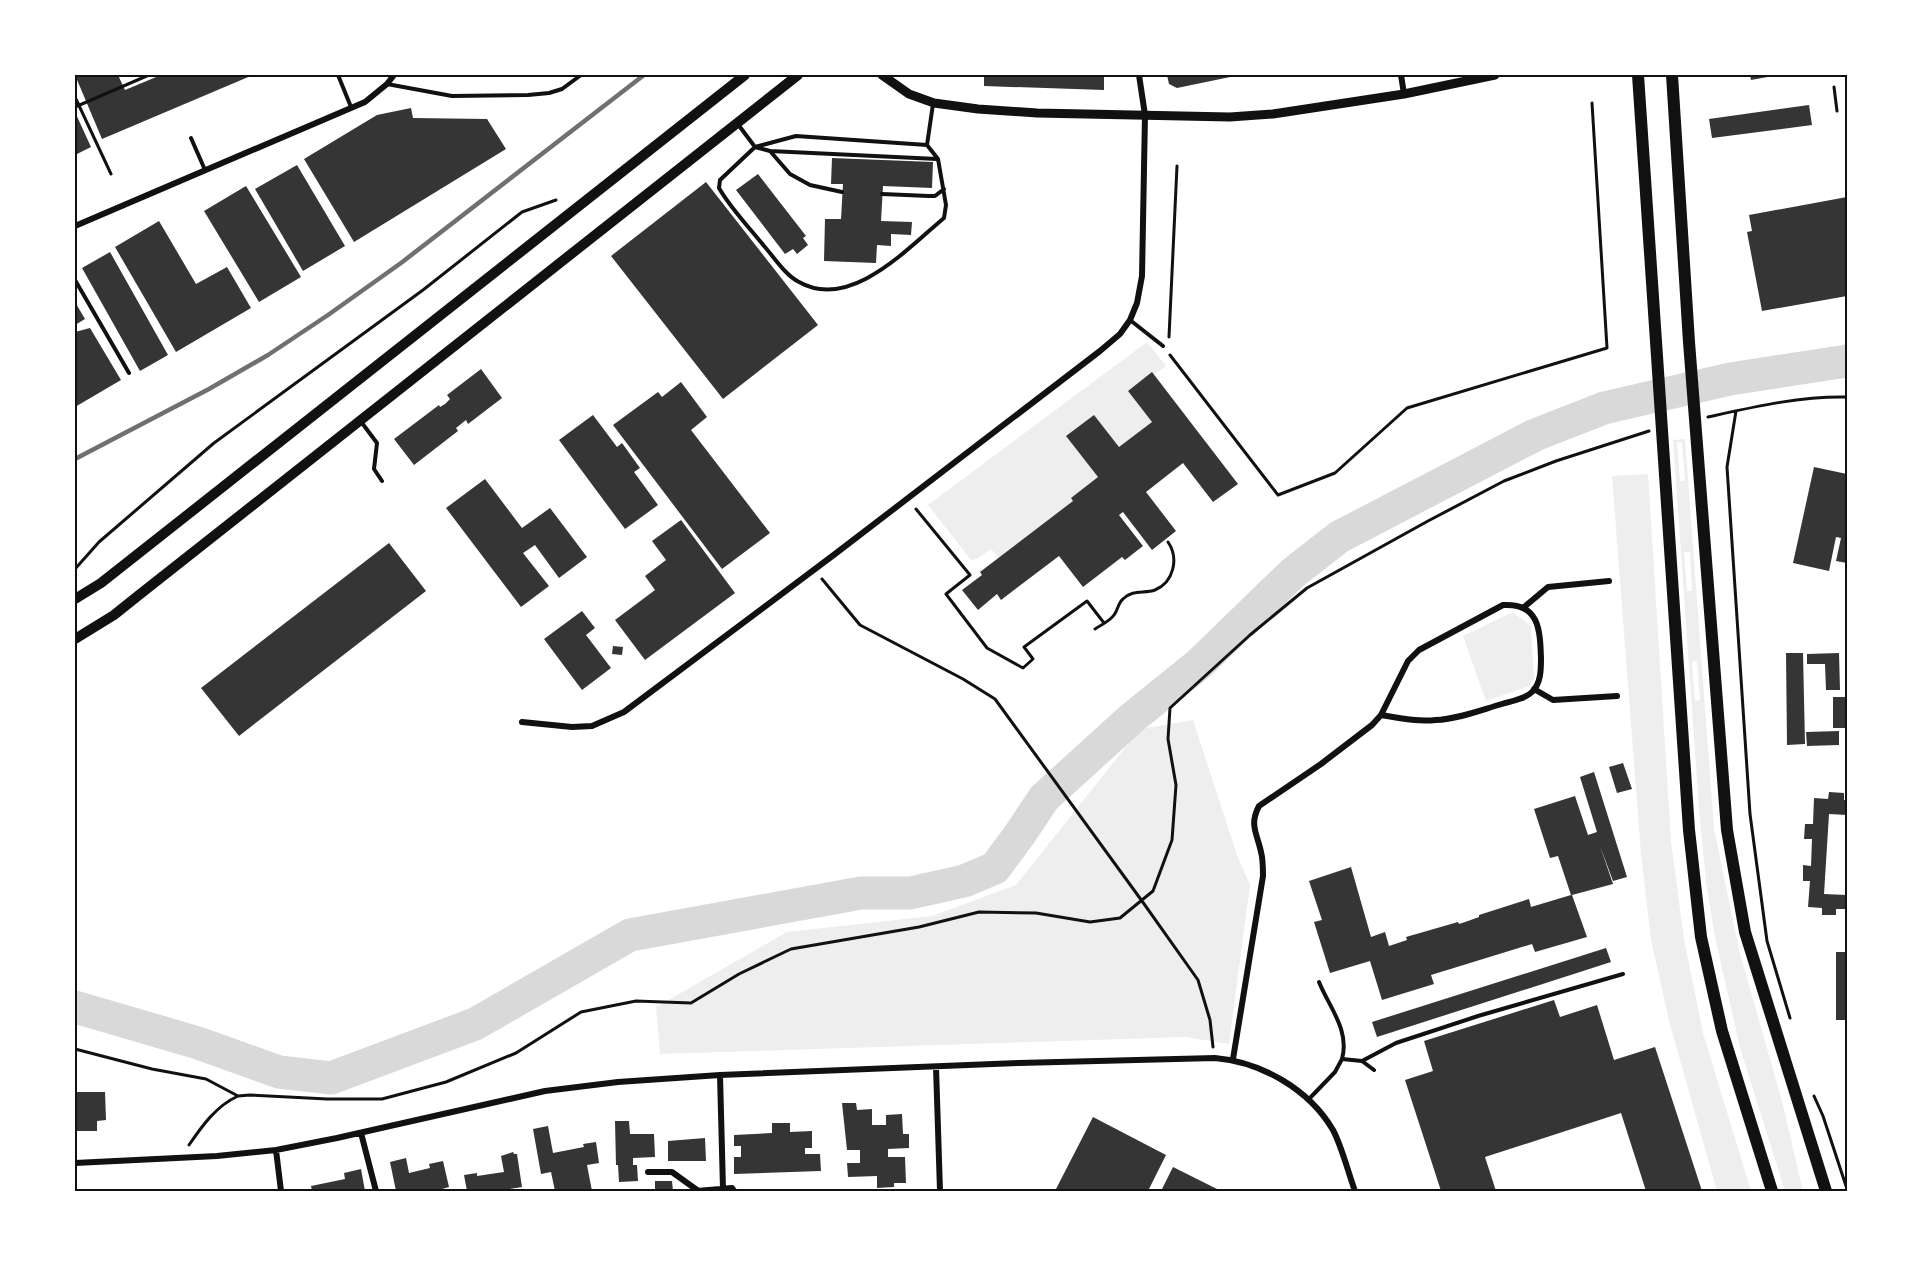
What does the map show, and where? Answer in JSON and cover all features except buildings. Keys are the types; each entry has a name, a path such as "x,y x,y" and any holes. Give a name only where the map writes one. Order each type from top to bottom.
{"main road":[{"path":"75,599 100,582 745,75"},
{"path":"75,639 131,602 798,75"},
{"path":"1638,75 1689,830 1701,937 1722,1030 1772,1191"},
{"path":"1672,75 1697,461 1727,831 1745,932 1826,1191"}],"street":[{"path":"75,226 365,102 387,84 394,75"},
{"path":"882,75 909,93 934,103 978,109 1037,113 1230,117 1273,114 1404,93 1494,75"},
{"path":"522,722 572,727 592,726 624,712 817,568 1120,334 1130,320 1137,303 1142,276 1145,115 1139,75"},
{"path":"1401,75 1404,93"},
{"path":"1523,608 1548,587 1608,581"},
{"path":"1233,1059 1263,876 1262,853 1253,824 1254,815 1259,806 1330,758 1381,716 1408,660 1419,650 1503,605 1514,604 1523,608 1537,621 1540,633 1540,677 1534,689 1522,698 1449,718 1420,720 1381,716"},
{"path":"1534,689 1553,700 1617,696"},
{"path":"75,1163 217,1156 276,1150 554,1089 618,1082 720,1075 1215,1058 1233,1059 1273,1074 1309,1098 1333,1130 1355,1191"},
{"path":"936,1067 940,1191"},
{"path":"720,1075 723,1189"},
{"path":"361,1132 376,1191"},
{"path":"276,1150 281,1191"},
{"path":"648,1172 672,1172 697,1190 732,1188 734,1191"}],"lane":[{"path":"338,75 351,107"},
{"path":"387,84 452,96 528,95 562,89 581,75"},
{"path":"927,144 796,136 755,147 720,180 719,188 796,281 816,290 830,290 864,280 944,218 946,213 938,159 927,144 934,103"},
{"path":"737,123 755,147 770,151 938,159"},
{"path":"191,138 205,170"},
{"path":"770,151 790,174 810,185 842,192"},
{"path":"882,194 928,196 935,195 944,189"},
{"path":"75,280 129,373"},
{"path":"1130,320 1163,346"},
{"path":"360,420 377,444 374,469 382,481"},
{"path":"1362,1061 1395,1043 1478,1016 1623,974"},
{"path":"1309,1098 1335,1072 1345,1048 1343,1033 1319,982"},
{"path":"1342,1059 1362,1061 1374,1070"}],"path":[{"path":"77,106 149,75"},
{"path":"1834,87 1838,111"},
{"path":"75,97 77,106 111,174"},
{"path":"1177,166 1171,335 1163,346 1278,495 1335,473 1407,408 1608,348 1592,103"},
{"path":"75,569 99,542 214,444 423,290 522,212 556,200"},
{"path":"1708,417 1825,396 1847,397"},
{"path":"1736,411 1727,466 1750,814 1767,941 1791,1021"},
{"path":"189,1145 204,1123 223,1105 238,1096 382,1098 446,1082 516,1053 581,1012 636,1001 691,1003 738,974 791,949 919,927 979,912 1036,913 1090,922 1120,918 1153,891 1172,840 1176,785 1168,739 1170,708 1250,635 1307,588 1503,482 1634,434 1655,429"},
{"path":"916,509 970,575 946,594 987,648 1008,661 1023,668 1033,659 1024,647 1087,601 1104,623"},
{"path":"1095,629 1114,616 1118,606 1130,594 1137,591 1151,592 1168,580 1172,572 1174,556 1168,542"},
{"path":"817,568 823,581 860,625 963,679 994,699 1032,748 1198,980 1210,1020 1215,1058"},
{"path":"75,1049 152,1069 206,1079 238,1096"},
{"path":"1813,1095 1847,1189"}],"shaded area":[{"path":"1147,342 1166,366 1154,375 1152,373 1128,391 1152,422 1119,447 1094,415 1067,436 1098,477 1071,498 1073,501 999,558 991,549 971,560 928,505"},
{"path":"1685,439 1714,829 1739,950 1782,1101 1803,1191 1785,1191 1740,1048 1715,937 1706,882 1699,809 1673,440","holes":["1677,442 1682,442 1685,481 1680,481","1684,552 1690,552 1692,591 1687,591","1697,661 1700,700 1695,701 1692,662"]},
{"path":"1648,474 1671,842 1684,939 1703,1033 1751,1191 1717,1191 1669,1021 1651,939 1641,854 1612,476"},
{"path":"1511,613 1531,626 1534,678 1530,686 1486,701 1463,636"},
{"path":"1193,720 1237,855 1250,885 1229,1044 1185,1037 660,1054 656,1007 787,932 932,916 1016,885 1140,729"}],"waterway":[{"path":"75,1007 198,1043 279,1072 331,1078 475,1024 630,935 861,893 910,893 964,881 995,868 1044,798 1132,718 1199,664 1293,573 1339,537 1535,435 1604,408 1730,379 1847,361"}],"railway":[{"path":"75,459 209,389 268,355 328,315 401,263 644,75"}]}
